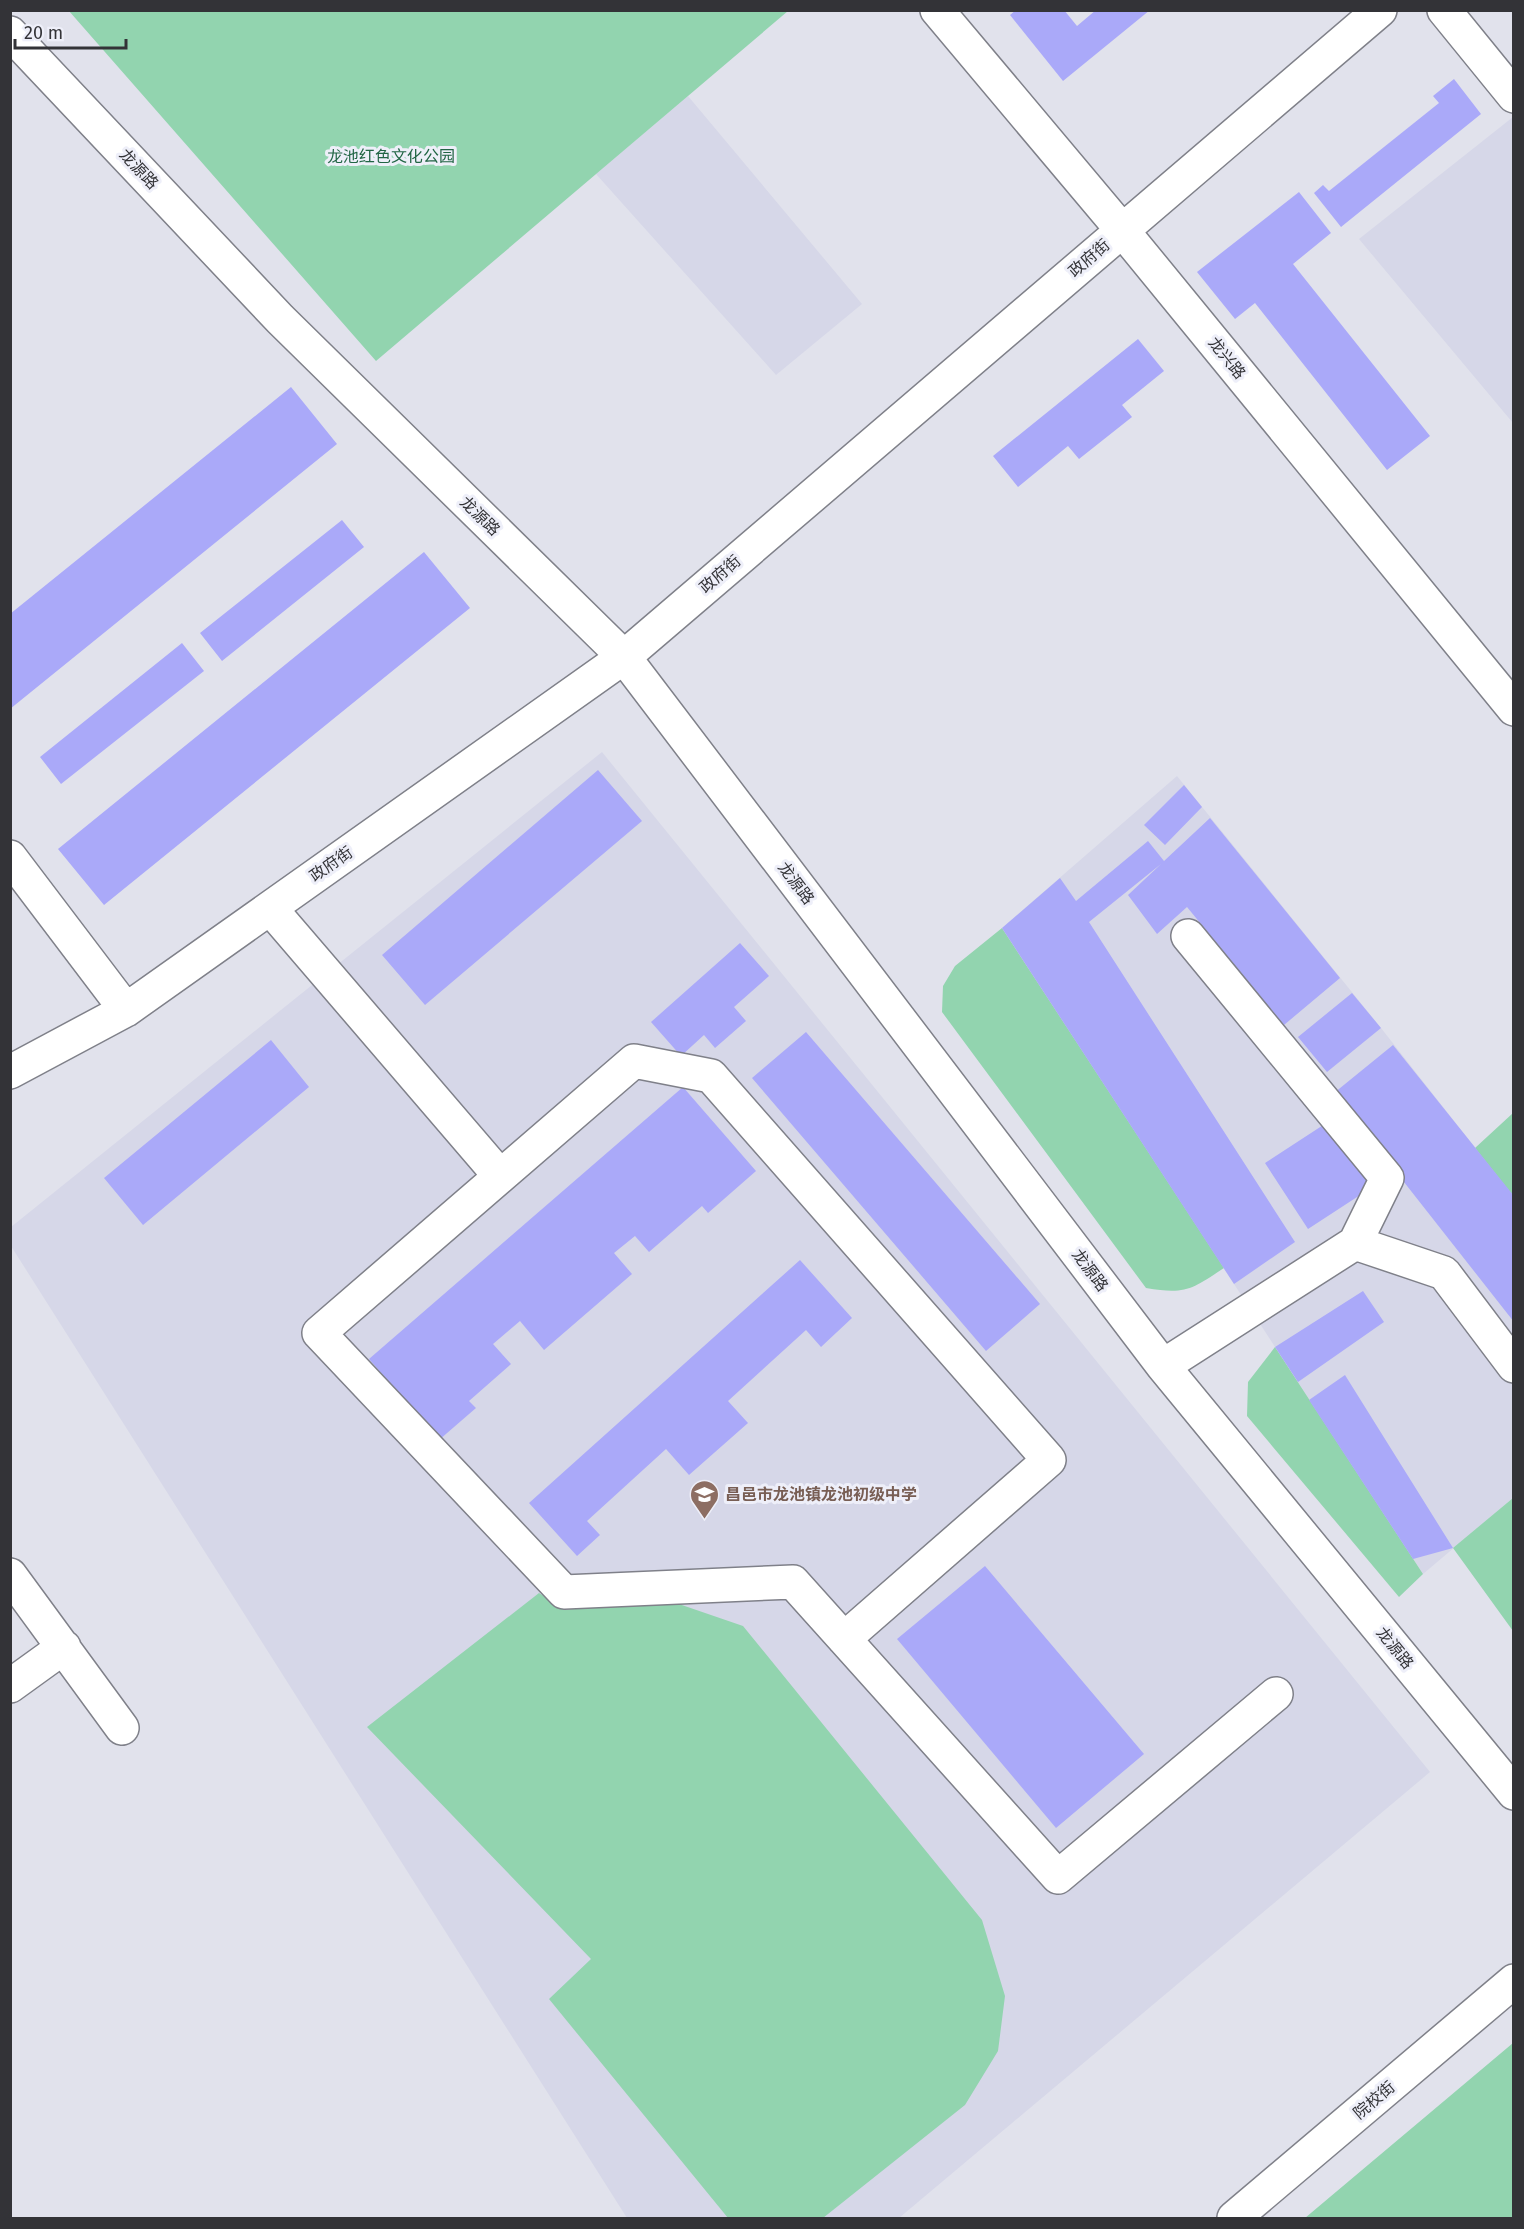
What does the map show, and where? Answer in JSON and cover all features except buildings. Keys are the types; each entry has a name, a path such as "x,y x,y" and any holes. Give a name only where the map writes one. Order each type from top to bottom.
{"street":[{"name":"龙兴路","path":"937,10 1122,230 1514,708"},
{"name":"政府街","path":"10,1072 126,1010 624,657 1380,10"},
{"path":"1444,10 1514,96"},
{"name":"龙源路","path":"13,40 280,319 624,657 1163,1366 1514,1793"},
{"path":"10,857 126,1010"},
{"path":"270,908 500,1176"},
{"path":"1163,1366 1355,1243 1387,1178 1188,936"},
{"path":"844,1639 1049,1460 711,1076 634,1060 319,1333 564,1592 793,1582 844,1639 1058,1877 1276,1694"},
{"path":"1355,1243 1444,1273 1514,1366"},
{"path":"10,1575 122,1728"},
{"path":"10,1686 64,1647"},
{"name":"院校街","path":"1234,2218 1514,1981"}],"shaded area":[{"path":"688,96 862,304 776,375 596,174"},
{"path":"1513,117 1513,423 1359,239"},
{"name":"昌邑市龙池镇龙池初级中学","path":"602,752 1430,1772 899,2218 627,2218 11,1246 11,1227"},
{"path":"1177,776 1381,1028 1513,1196 1513,1498 1423,1574 1002,928"}],"green space":[{"name":"龙池红色文化公园","path":"69,11 788,11 376,361"},
{"path":"1002,928 1224,1268 1204,1281 1188,1289 1180,1290 1146,1288 942,1012 943,986 955,966"},
{"path":"1513,1113 1513,1196 1475,1148"},
{"path":"1275,1347 1423,1574 1399,1597 1247,1416 1248,1382"},
{"path":"1513,1498 1513,1631 1453,1548"},
{"path":"539,1593 566,1610 621,1600 676,1603 743,1626 982,1920 1005,1996 998,2051 965,2105 823,2218 728,2218 549,1999 591,1959 367,1727"},
{"path":"1513,2043 1513,2218 1305,2218"}],"place":[{"name":"昌邑市龙池镇龙池初级中学","path":"704,1520"}]}
